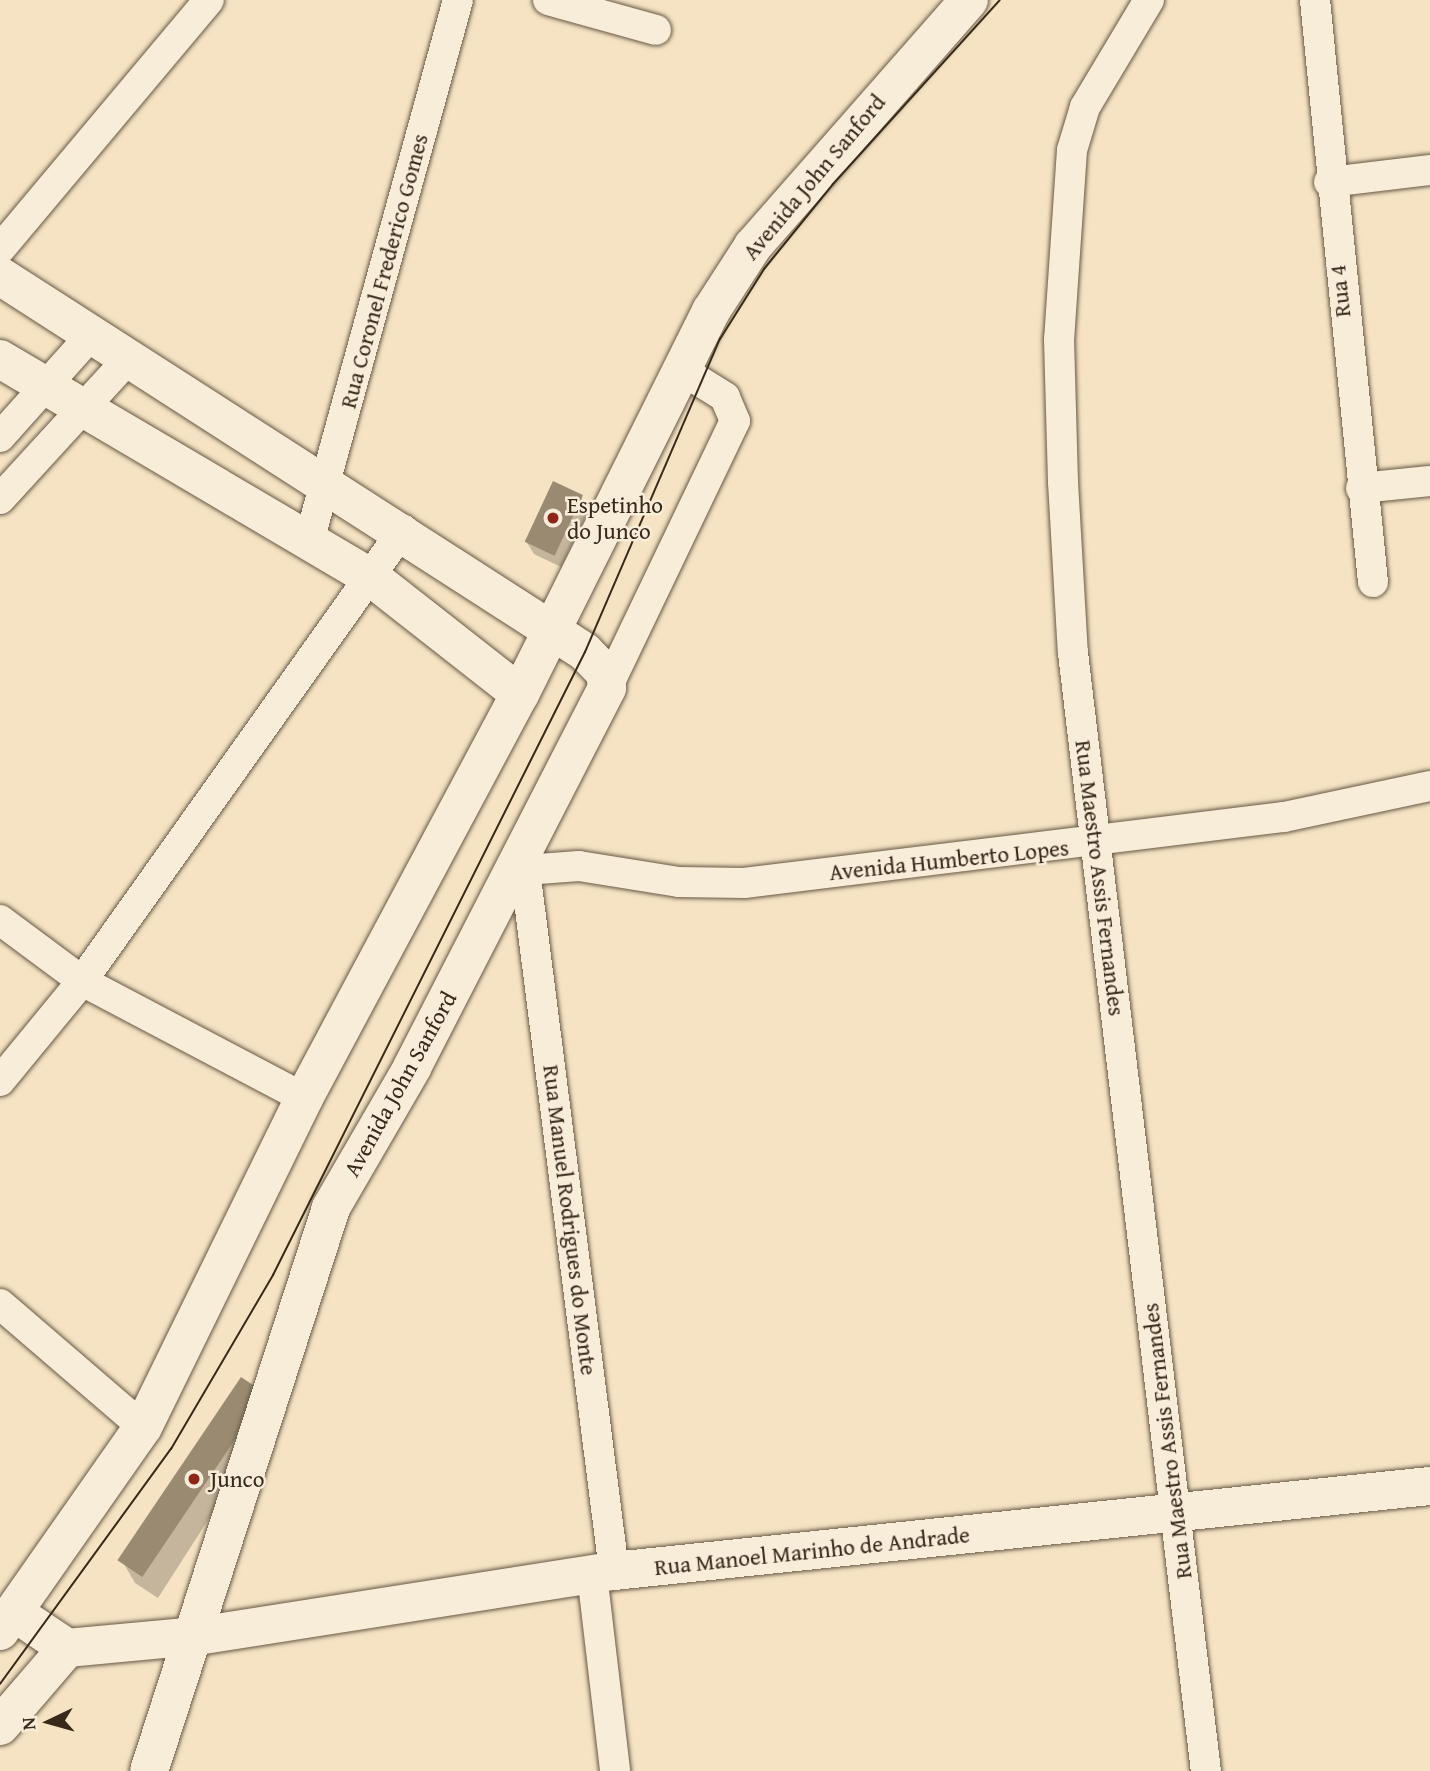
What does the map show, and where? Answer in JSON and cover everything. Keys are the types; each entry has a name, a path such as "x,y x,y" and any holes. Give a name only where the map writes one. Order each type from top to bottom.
{"main road":[{"name":"Avenida John Sanford","path":"8,1622 143,1427 304,1098 520,694 680,369 753,246 969,0"},
{"path":"0,276 326,480 552,629 597,660 607,688"},
{"path":"0,359 79,408 372,578 520,694"},
{"name":"Avenida John Sanford","path":"149,1771 197,1636 331,1208 524,861 607,688"},
{"name":"Rua Manoel Marinho de Andrade","path":"197,1636 603,1572 1430,1486"},
{"path":"8,1622 67,1648 197,1636"},
{"path":"0,1726 67,1648"}],"street":[{"path":"0,249 209,0"},
{"name":"Rua Coronel Frederico Gomes","path":"309,541 458,0"},
{"path":"548,0 656,30"},
{"name":"Rua Maestro Assis Fernandes","path":"1149,0 1085,107 1066,196 1059,339 1063,482 1073,653 1206,1771"},
{"name":"Rua 4","path":"1315,0 1329,182 1373,582"},
{"path":"1329,182 1430,170"},
{"path":"0,437 92,334"},
{"path":"0,499 79,408 130,357"},
{"name":"Avenida John Sanford","path":"607,688 735,421 725,397 680,369"},
{"path":"1361,488 1430,481"},
{"path":"0,1081 82,981 372,578 403,530"},
{"name":"Avenida Humberto Lopes","path":"524,861 579,866 678,881 744,883 1096,843 1284,817 1430,786"},
{"name":"Rua Manuel Rodrigues do Monte","path":"524,861 603,1572 615,1771"},
{"path":"0,920 82,981 304,1098"},
{"path":"0,1304 143,1427"}],"building":[{"name":"Espetinho do Junco","path":"553,481 583,495 555,556 525,542"},
{"name":"Junco","path":"241,1377 266,1394 142,1577 117,1560"}],"tram line":[{"path":"0,1684 171,1449 273,1275 585,652 720,339 764,269 833,184 1000,0"}],"place":[{"name":"Espetinho do Junco","path":"553,518"},
{"name":"Junco","path":"194,1479"}]}
